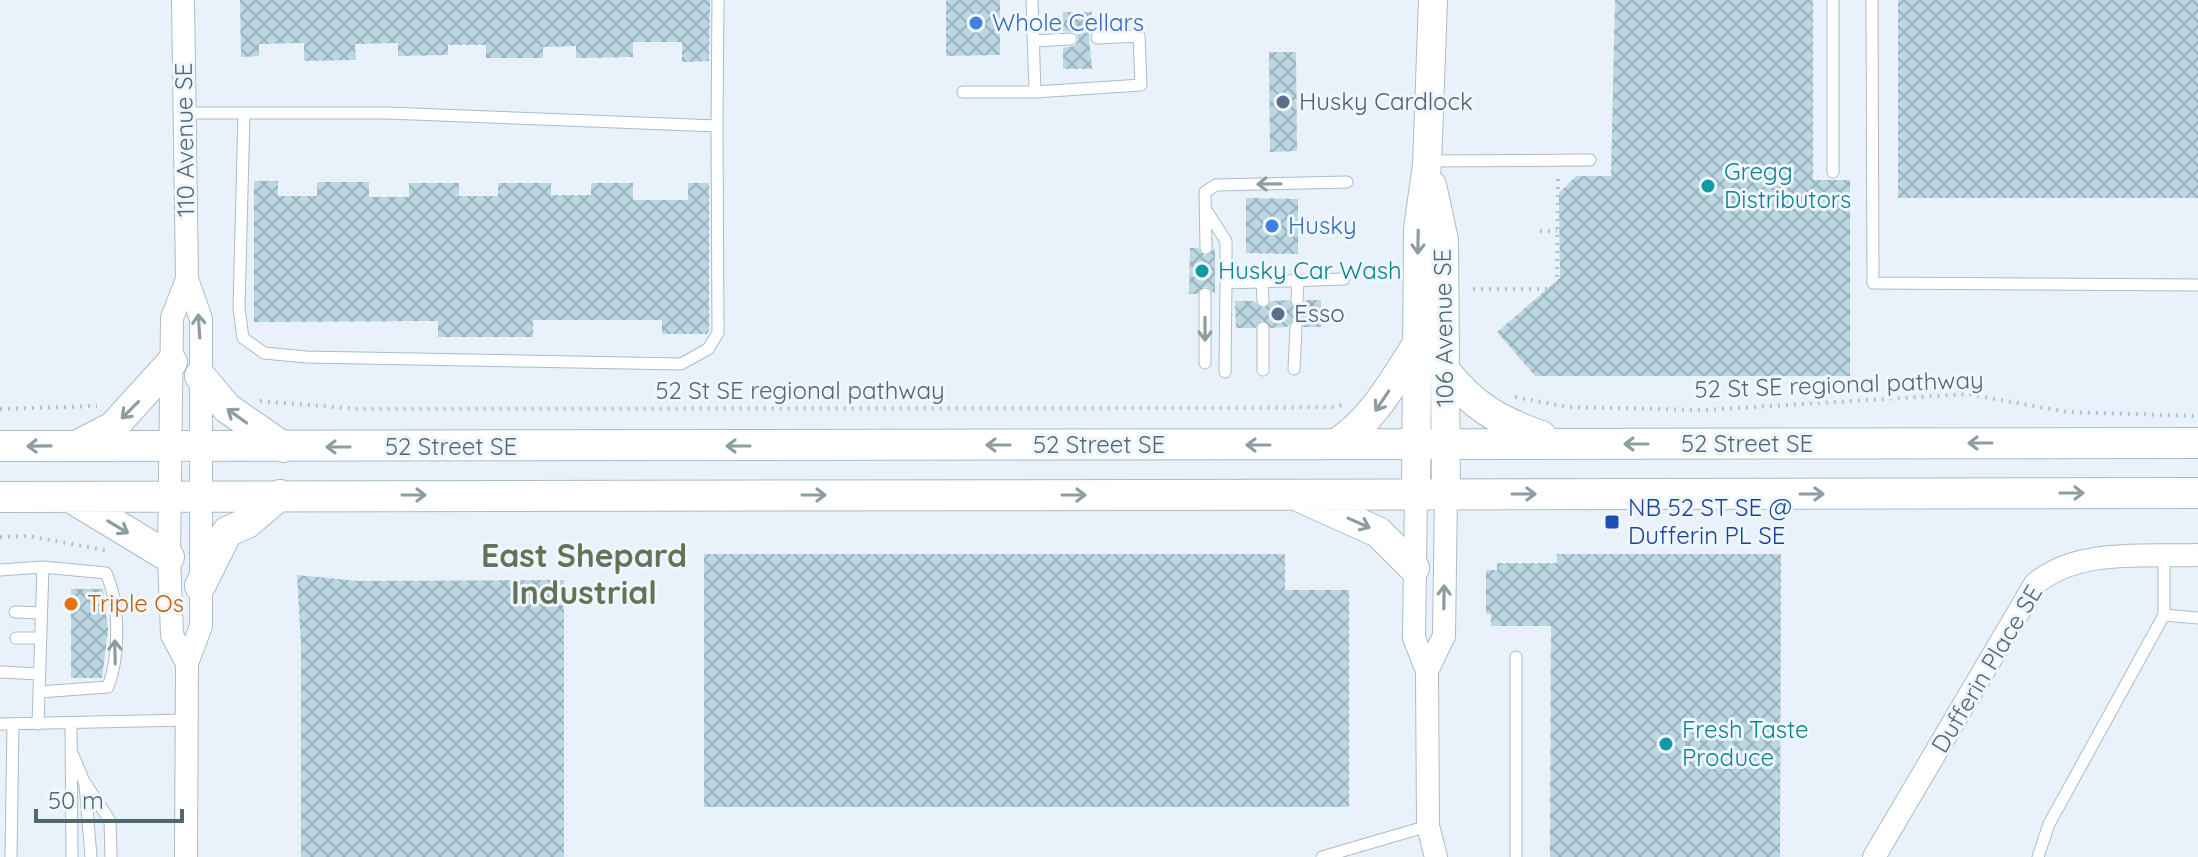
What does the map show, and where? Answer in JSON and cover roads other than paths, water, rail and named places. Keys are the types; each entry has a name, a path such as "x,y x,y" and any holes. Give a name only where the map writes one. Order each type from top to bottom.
{"main road":[{"path":"1336,444 1360,429 1416,347"},
{"path":"78,445 113,427 172,362"},
{"path":"1446,372 1463,394 1500,421 1566,444"},
{"path":"200,376 227,408 283,447"},
{"name":"52 Street SE","path":"0,446 2198,443"},
{"name":"52 Street SE","path":"0,497 2198,493"},
{"path":"1293,494 1378,532 1414,568"},
{"path":"200,586 227,532 247,523 280,495"},
{"path":"68,496 169,557"}],"street":[{"name":"110 Avenue SE","path":"183,0 187,279 201,319 200,446 184,496"},
{"name":"106 Avenue SE","path":"1431,494 1431,444 1416,347 1418,229 1427,163 1433,0"},
{"name":"106 Avenue SE","path":"1427,163 1444,240 1446,372 1431,444"},
{"name":"110 Avenue SE","path":"184,496 170,446 172,318 187,279"},
{"path":"1431,494 1414,568 1414,638 1427,671 1428,826 1436,857"},
{"path":"1427,671 1444,636 1431,494"},
{"path":"184,496 169,557 172,635 187,663"},
{"path":"184,496 200,586 201,626 187,663 186,857"},
{"name":"Dufferin Place SE","path":"1874,857 2035,584 2053,569 2076,561 2198,555"}],"lane":[{"path":"244,113 239,308 243,338 264,353 306,357 681,364 708,349 718,333 718,0"},
{"path":"1032,0 1035,92"},
{"path":"1833,0 1833,172"},
{"path":"1872,0 1873,283 2198,285"},
{"path":"963,92 1035,92 1141,85 1139,36 1097,38"},
{"path":"1033,41 1071,39"},
{"path":"185,113 387,113 717,126"},
{"path":"1427,163 1590,160"},
{"path":"1206,248 1208,213 1205,192 1216,185 1347,182"},
{"path":"1208,213 1226,241 1225,372"},
{"path":"1226,283 1344,279"},
{"path":"1297,300 1298,281"},
{"path":"1262,282 1263,301"},
{"path":"1205,294 1205,363"},
{"path":"1294,369 1296,327"},
{"path":"1263,328 1263,370"},
{"path":"2038,857 2049,824 2164,615 2164,556"},
{"path":"0,570 43,567 106,573 114,590 115,670 108,687 39,692"},
{"path":"38,724 43,567"},
{"path":"15,612 41,613"},
{"path":"2164,615 2198,618"},
{"path":"16,638 40,638"},
{"path":"1516,657 1516,857"},
{"path":"0,672 39,674"},
{"path":"11,857 6,724 187,720"},
{"path":"71,723 72,857"},
{"path":"71,751 85,784 110,821 111,857"},
{"path":"85,784 91,857"},
{"path":"1322,857 1428,826"}],"place":[{"name":"Whole Cellars","path":"976,23"},
{"name":"Husky Cardlock","path":"1283,102"},
{"name":"Gregg Distributors","path":"1708,186"},
{"name":"Husky","path":"1272,226"},
{"name":"Husky Car Wash","path":"1202,271"},
{"name":"Esso","path":"1278,314"},
{"name":"NB 52 ST SE @ Dufferin PL SE","path":"1612,522"},
{"name":"Triple Os","path":"71,604"},
{"name":"Fresh Taste Produce","path":"1666,744"}],"district":[{"name":"East Shepard Industrial","path":"584,574"}]}
